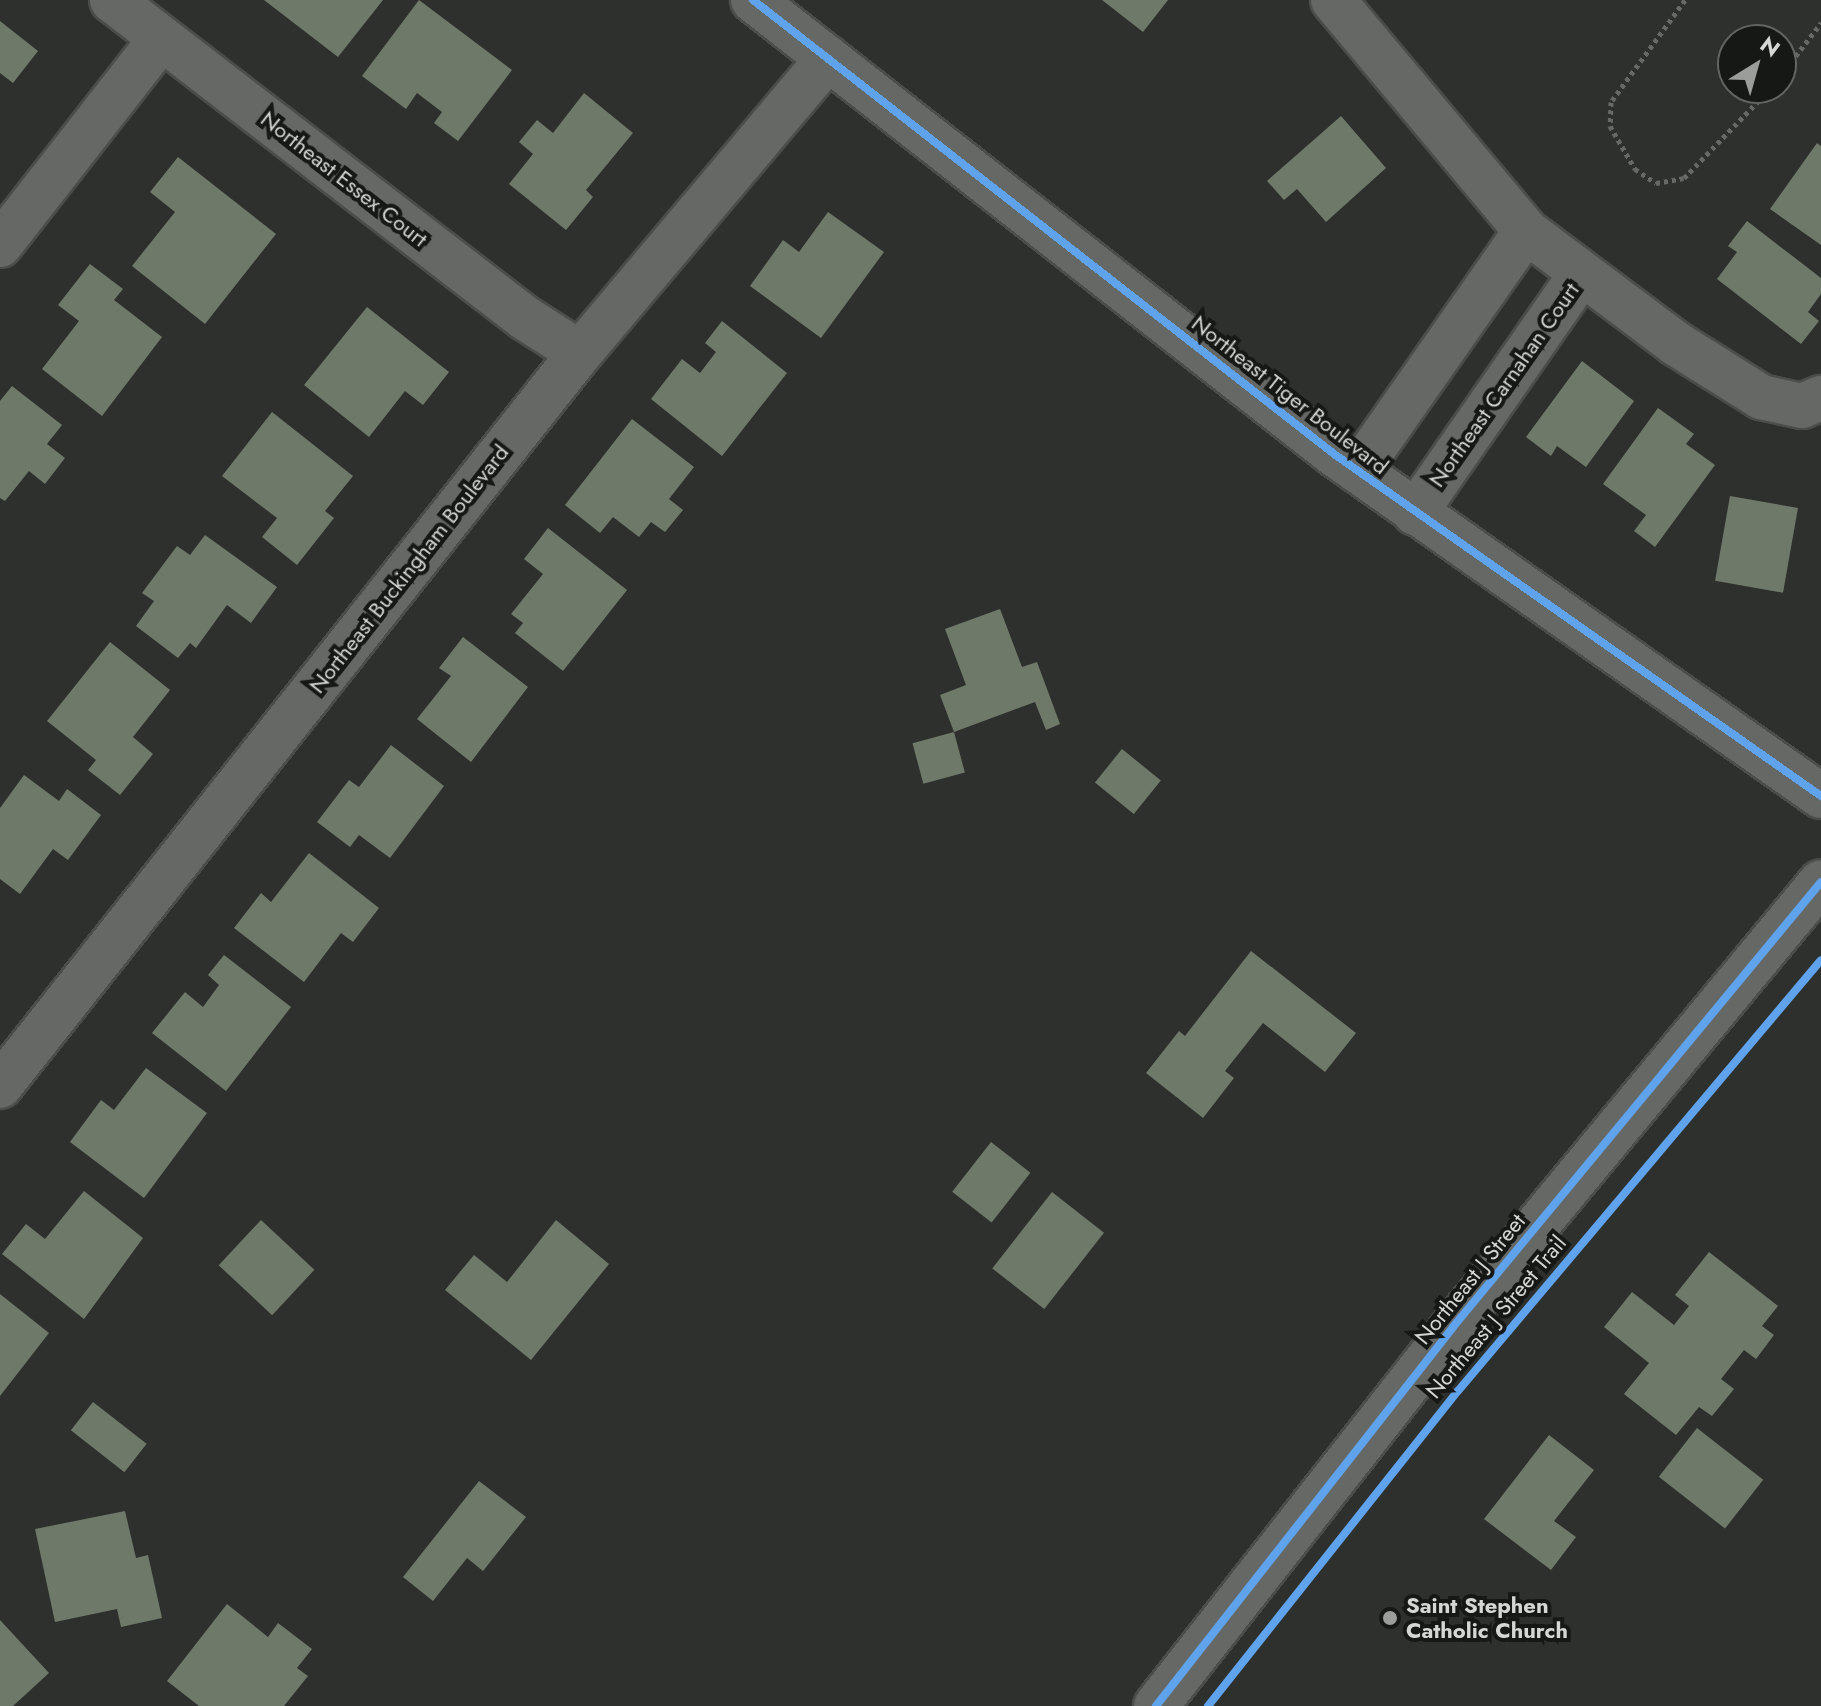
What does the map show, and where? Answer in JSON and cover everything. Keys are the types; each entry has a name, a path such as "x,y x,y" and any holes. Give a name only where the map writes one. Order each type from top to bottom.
{"street":[{"name":"Northeast Essex Court","path":"112,0 525,318 580,353"},
{"name":"Northeast Tiger Boulevard","path":"753,0 1358,471 1821,796"},
{"name":"Northeast Carnahan Court","path":"1333,0 1526,231 1581,274 1415,513"},
{"path":"0,245 161,39"},
{"name":"Northeast Buckingham Boulevard","path":"0,1086 580,353 828,59"},
{"path":"1358,471 1526,231"},
{"path":"1581,274 1761,397 1802,406 1821,398"},
{"name":"Northeast J Street","path":"1156,1706 1453,1327 1821,882"}],"path":[{"path":"1685,0 1611,102 1610,126 1635,169 1656,183 1684,178 1756,104"},
{"path":"1797,54 1821,23"}],"building":[{"path":"264,0 383,0 338,57"},
{"path":"419,0 512,70 458,141 434,123 442,112 417,93 406,109 362,76"},
{"path":"1102,0 1168,0 1143,32"},
{"path":"0,21 38,51 13,83 0,73"},
{"path":"584,93 633,133 586,190 593,197 566,230 509,184 533,154 519,142 537,120 553,133"},
{"path":"1341,116 1386,168 1326,222 1297,189 1284,200 1267,181"},
{"path":"1817,143 1821,146 1821,245 1770,209"},
{"path":"178,157 276,234 205,324 132,266 175,212 150,192"},
{"path":"828,212 884,252 821,338 750,286 783,240 799,252"},
{"path":"1747,221 1821,278 1821,294 1808,312 1819,321 1801,344 1717,279 1737,252 1728,246"},
{"path":"90,264 123,289 114,300 162,337 102,416 42,369 79,321 58,305"},
{"path":"367,307 449,372 423,405 405,391 369,437 304,385"},
{"path":"722,321 787,373 722,456 651,399 682,359 700,373 716,352 705,343"},
{"path":"1582,361 1634,401 1586,467 1557,446 1551,456 1526,437"},
{"path":"12,386 62,425 47,444 65,458 45,484 29,471 5,501 0,498 0,401"},
{"path":"1658,408 1694,434 1686,444 1715,465 1655,547 1634,531 1646,515 1603,484"},
{"path":"272,412 353,476 325,511 334,518 297,565 262,537 277,518 222,476"},
{"path":"632,419 694,467 669,499 683,510 665,532 651,522 639,537 613,517 600,533 565,505"},
{"path":"1730,496 1798,508 1783,593 1715,581"},
{"path":"548,528 627,590 563,671 515,633 523,623 511,614 543,574 524,559"},
{"path":"205,535 277,587 251,623 227,605 196,648 190,643 178,658 136,626 154,601 142,593 177,546 190,555"},
{"path":"1000,609 1022,667 1037,662 1060,724 1046,730 1035,702 954,732 940,695 966,685 945,629"},
{"path":"463,637 528,687 471,762 417,719 451,676 439,668"},
{"path":"110,642 170,690 133,737 153,754 120,795 88,770 96,760 47,721"},
{"path":"954,732 965,773 923,784 912,743"},
{"path":"391,745 444,786 390,858 359,835 350,847 317,822 349,780 359,787"},
{"path":"1122,749 1161,780 1134,814 1095,782"},
{"path":"24,775 59,801 67,789 101,815 68,860 53,849 20,894 0,879 0,808"},
{"path":"309,853 379,908 353,942 341,933 304,982 234,928 261,893 271,902"},
{"path":"1251,951 1356,1033 1325,1072 1263,1023 1225,1071 1234,1078 1203,1118 1146,1073 1179,1031 1185,1036"},
{"path":"224,955 291,1007 226,1091 152,1033 185,992 203,1007 219,985 208,975"},
{"path":"146,1068 207,1113 144,1198 70,1142 101,1100 114,1110"},
{"path":"991,1142 1030,1173 992,1222 952,1192"},
{"path":"84,1191 143,1238 84,1319 2,1254 26,1224 45,1239"},
{"path":"1052,1192 1104,1233 1044,1309 992,1268"},
{"path":"261,1220 314,1270 272,1315 219,1265"},
{"path":"556,1220 609,1264 531,1360 445,1290 474,1255 507,1282"},
{"path":"1709,1252 1778,1306 1762,1326 1774,1335 1756,1359 1744,1350 1721,1379 1734,1389 1712,1416 1699,1407 1676,1435 1624,1394 1649,1363 1604,1327 1632,1292 1674,1325 1689,1306 1675,1295"},
{"path":"0,1294 49,1333 0,1396"},
{"path":"93,1402 147,1444 124,1472 71,1430"},
{"path":"1697,1428 1763,1480 1725,1529 1659,1477"},
{"path":"1549,1435 1594,1470 1554,1521 1576,1537 1551,1570 1484,1519"},
{"path":"479,1481 526,1517 483,1571 467,1558 433,1601 403,1577"},
{"path":"125,1511 136,1558 148,1555 162,1618 121,1627 117,1609 55,1622 35,1529"},
{"path":"227,1604 268,1637 278,1623 312,1649 297,1668 308,1676 284,1706 199,1706 167,1681"},
{"path":"0,1620 49,1673 13,1706 0,1706"}],"cycle path":[{"path":"753,0 1334,454 1821,796"},
{"name":"Northeast J Street Trail","path":"1156,1706 1453,1327 1821,882"},
{"name":"Northeast J Street Trail","path":"1208,1706 1458,1391 1821,960"}],"place":[{"name":"Saint Stephen Catholic Church","path":"1390,1618"}]}
